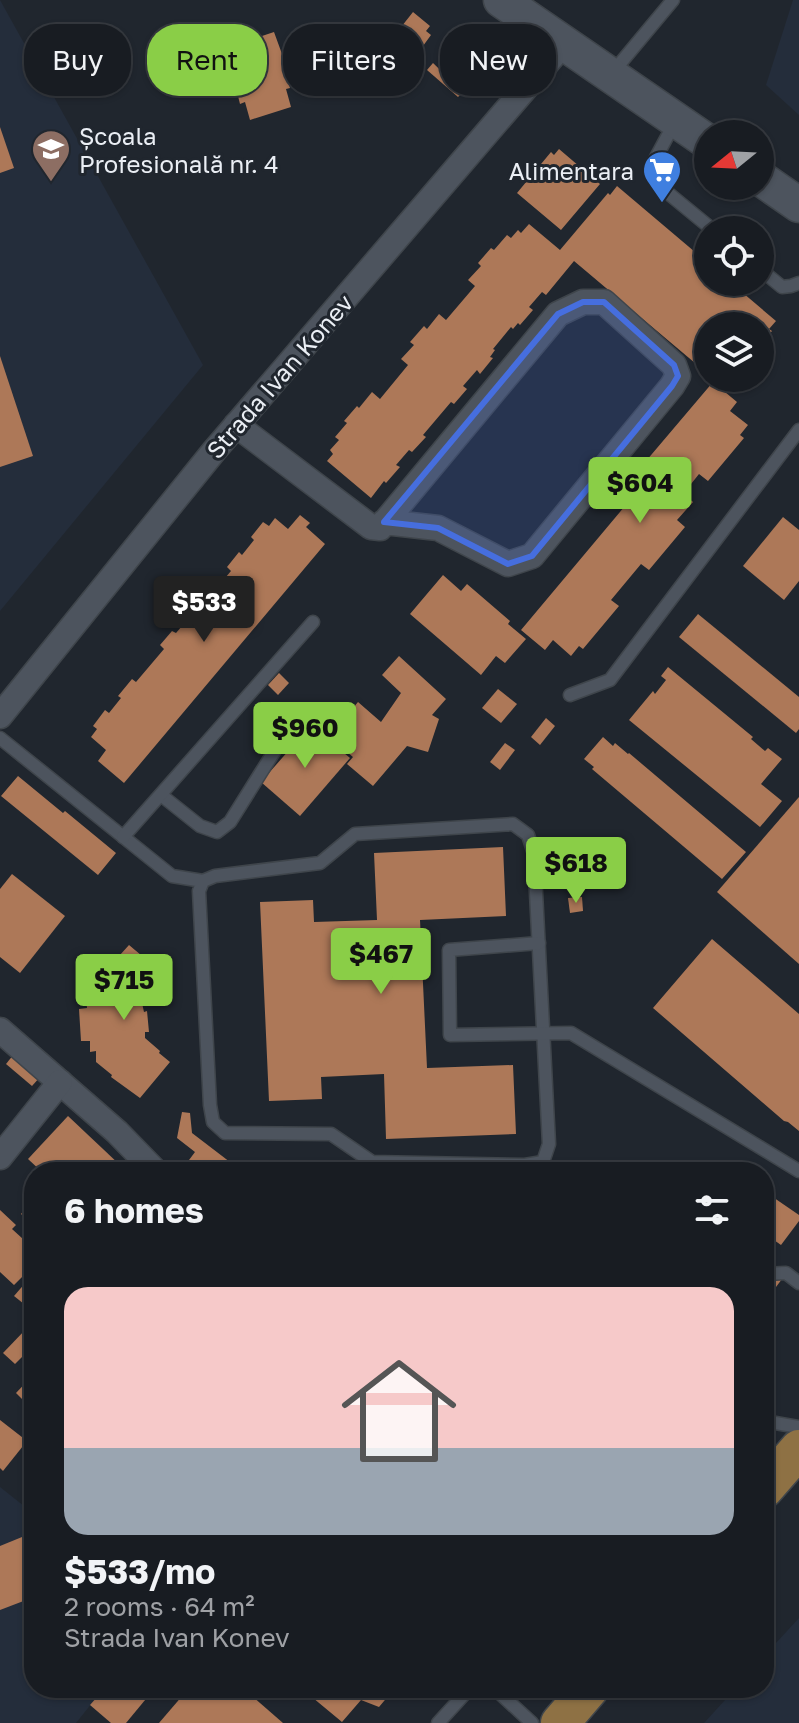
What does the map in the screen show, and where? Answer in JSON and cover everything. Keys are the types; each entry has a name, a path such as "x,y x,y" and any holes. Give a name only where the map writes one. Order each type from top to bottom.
{"main road":[{"path":"501,0 694,132"},
{"path":"774,188 799,205"},
{"path":"774,1478 799,1449"},
{"path":"560,1723 581,1698"}],"street":[{"name":"Strada Ivan Konev","path":"0,716 236,425 565,42"},
{"path":"236,425 371,527 380,528 384,522 558,314 583,302 604,302 674,365 678,376 672,386 532,556 508,564 438,528 384,522"},
{"path":"0,1030 117,1132 146,1162"},
{"path":"0,1157 60,1082"}],"lane":[{"path":"611,74 673,0"},
{"path":"676,119 653,163 653,173 657,184 696,216"},
{"path":"774,280 782,287 799,283"},
{"path":"570,695 610,680 799,430"},
{"path":"123,837 313,622"},
{"path":"0,738 172,876 203,881 215,876 320,863 355,834 513,824 528,835 534,854 544,1034 549,1144 543,1162"},
{"path":"161,795 200,826 217,832 230,822 282,739"},
{"path":"203,881 199,891 213,1122 225,1133 331,1134 372,1162"},
{"path":"539,943 449,950 450,1035 571,1033 799,1171"},
{"path":"774,1274 786,1273 799,1283"},
{"path":"774,1423 799,1427"},
{"path":"438,1723 461,1698"},
{"path":"505,1698 532,1723"}],"highlighted area":[{"path":"583,302 604,302 674,365 678,376 672,386 532,556 508,564 438,528 384,522 558,314"}],"shaded area":[{"name":"Școala Profesională nr. 4","path":"0,0 24,43 24,96 53,96 203,365 0,611"},
{"path":"793,0 799,0 799,115 766,85"},
{"path":"0,1487 24,1506 24,1698 96,1698 76,1723 0,1723"},
{"path":"799,1618 799,1723 704,1723 727,1698 774,1698 774,1645"}],"building":[{"path":"413,12 430,26 426,31 431,35 424,45 424,24 404,24"},
{"path":"274,32 283,57 283,96 288,96 291,107 250,120 245,102 240,104 238,96 267,96 267,34"},
{"path":"433,63 440,70 440,81 427,70"},
{"path":"0,127 14,168 0,173"},
{"path":"559,149 600,184 561,230 517,193 551,152 554,155"},
{"path":"617,186 694,251 694,296 747,296 765,312 694,312 694,362 574,261 546,295 542,292 529,307 533,310 520,325 511,327 493,349 490,357 493,358 480,374 477,370 463,386 467,389 454,404 451,402 423,435 426,437 412,452 409,450 396,465 400,467 371,498 327,461 333,454 330,450 339,440 335,437 347,423 344,421 372,392 380,399 408,365 401,359 414,345 410,342 424,326 427,329 439,314 446,320 475,286 468,280 491,248 494,250 507,235 511,238 518,230 521,233 529,224 560,250 608,193 610,195"},
{"path":"0,356 33,456 0,467"},
{"path":"705,392 725,392 737,402 730,411 748,425 740,435 744,438 708,481 699,474 683,494 693,502 677,520 685,527 649,570 641,564 611,600 619,606 583,649 579,646 571,656 553,640 545,650 521,630 656,469 646,461"},
{"path":"300,515 310,523 306,527 325,544 124,783 98,761 106,750 91,737 97,729 93,726 105,710 109,713 132,679 136,682 164,649 160,645 188,619 185,616 198,600 203,604 231,571 227,567 254,540 251,537 263,522 269,526 275,518 288,529"},
{"path":"783,517 799,530 799,581 784,600 743,566"},
{"path":"443,575 461,591 467,584 526,639 505,663 496,656 481,675 410,614"},
{"path":"698,614 799,697 799,729 796,733 679,637"},
{"path":"399,656 446,699 432,715 439,719 428,752 407,746 373,786 347,764 353,757 329,737 358,702 381,722 401,693 382,675"},
{"path":"668,667 753,737 751,739 765,751 768,748 782,759 761,784 782,801 760,827 629,720 666,680 661,676"},
{"path":"279,673 289,683 278,695 268,685"},
{"path":"498,689 517,704 501,723 482,708"},
{"path":"546,718 555,726 540,745 531,737"},
{"path":"311,725 350,758 300,816 261,782"},
{"path":"603,737 613,746 615,743 629,753 746,852 722,879 592,769 594,767 584,759"},
{"path":"505,743 515,750 500,770 490,762"},
{"path":"18,776 116,853 98,875 1,796"},
{"path":"799,797 799,964 717,892"},
{"path":"503,847 506,916 420,920 427,1068 513,1065 516,1134 386,1139 384,1074 321,1077 322,1099 269,1101 260,902 313,900 314,922 377,920 374,853"},
{"path":"12,874 65,916 20,973 0,957 0,889"},
{"path":"582,897 583,911 570,913 568,898"},
{"path":"712,939 799,1014 799,1131 653,1008"},
{"path":"129,945 166,976 142,1003 144,1012 147,1011 149,1032 145,1032 145,1038 170,1062 140,1098 96,1062 96,1051 90,1052 90,1041 81,1041 79,1009 87,1008 86,998 92,998 91,987"},
{"path":"14,1054 40,1077 32,1086 6,1064"},
{"path":"182,1112 190,1113 192,1133 230,1162 188,1162 195,1152 177,1138"},
{"path":"68,1116 117,1162 31,1162 28,1159"},
{"path":"774,1198 799,1215 799,1221 781,1245 774,1240"},
{"path":"0,1210 16,1225 12,1229 24,1240 24,1275 14,1285 0,1272"},
{"path":"774,1278 782,1279 774,1290"},
{"path":"24,1284 24,1304 14,1296"},
{"path":"24,1331 24,1355 15,1364 3,1353"},
{"path":"24,1385 24,1401 16,1393"},
{"path":"0,1420 24,1439 24,1445 3,1471 0,1468"},
{"path":"22,1537 24,1542 24,1601 0,1610 0,1546"},
{"path":"96,1698 147,1698 126,1723 111,1723 90,1705"},
{"path":"180,1698 254,1698 283,1723 159,1723"},
{"path":"313,1698 387,1698 379,1707 361,1700 342,1722"}],"place":[{"name":"Școala Profesională nr. 4","path":"51,183"},
{"name":"Alimentara","path":"662,204"}]}
